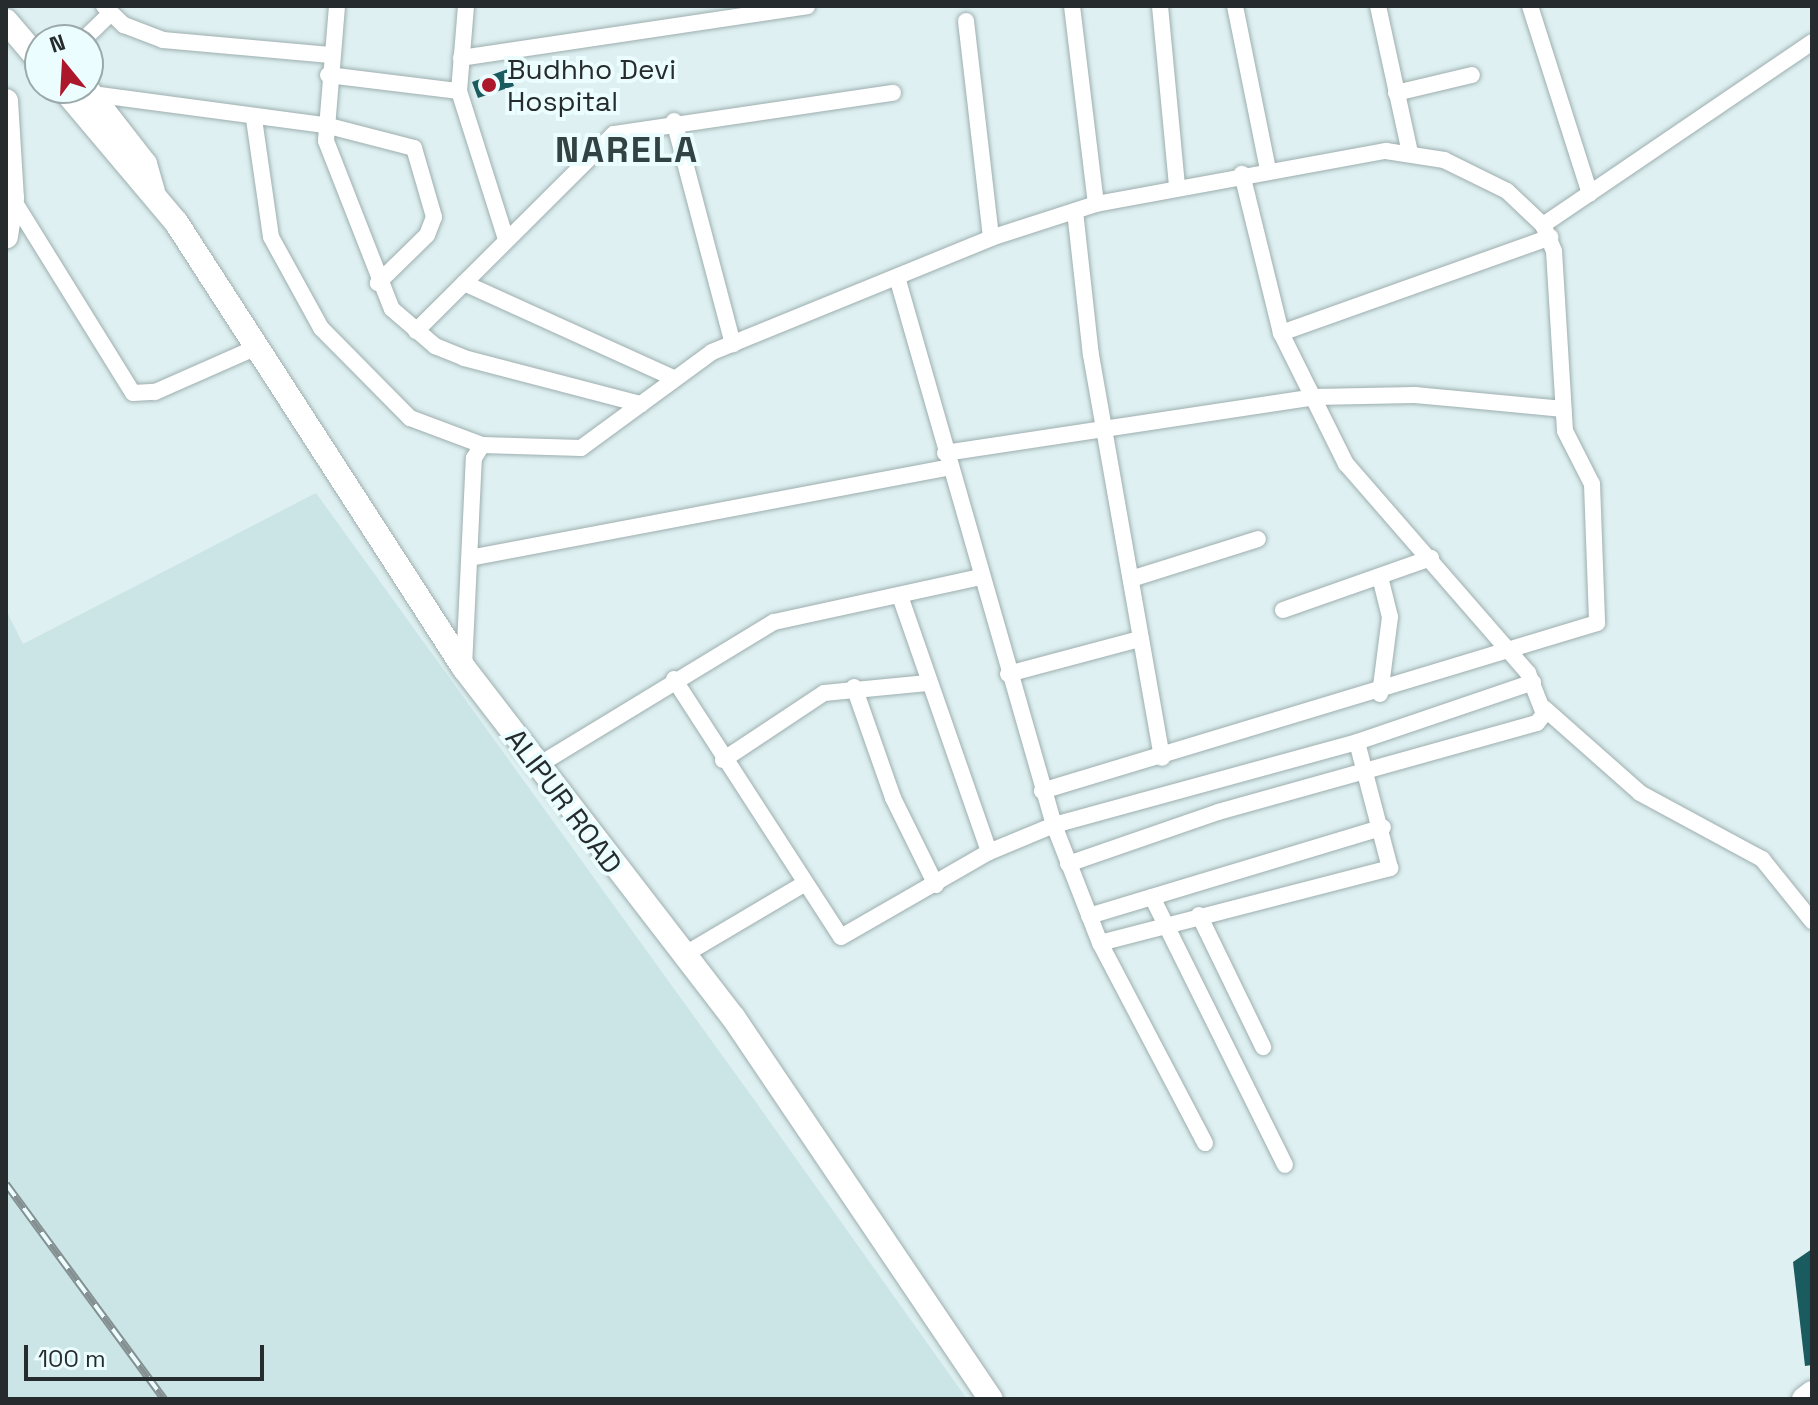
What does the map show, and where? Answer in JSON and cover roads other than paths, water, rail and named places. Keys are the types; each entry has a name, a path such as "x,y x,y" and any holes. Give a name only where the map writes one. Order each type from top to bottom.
{"street":[{"path":"14,6 30,24"},
{"path":"337,6 325,125 330,159 378,283 416,331 464,358 641,404"},
{"path":"466,6 459,91 506,239"},
{"path":"461,58 807,6"},
{"path":"1072,6 1096,204"},
{"path":"1160,6 1177,187"},
{"path":"1235,6 1268,170"},
{"path":"1378,6 1410,153"},
{"path":"1530,6 1590,194"},
{"path":"107,10 163,40 330,55"},
{"path":"6,21 24,42"},
{"path":"966,21 991,238"},
{"path":"1281,333 1546,231 1590,194 1812,42"},
{"path":"328,75 459,91"},
{"path":"1396,93 1472,75"},
{"path":"104,93 254,119 325,125 414,148 425,166 432,226 378,283"},
{"path":"416,331 614,134 674,121 893,93"},
{"path":"6,101 12,198 6,237"},
{"name":"ALIPUR ROAD","path":"77,104 153,192 464,668 682,956 742,1029 991,1399"},
{"name":"ALIPUR ROAD","path":"99,104 145,164 153,192"},
{"path":"254,119 267,227 321,328 397,409 432,431 482,445 581,448 641,404 671,377 733,344 991,238 1096,204 1177,187 1361,153 1410,153 1481,176 1546,231 1568,442 1592,484 1597,623 1380,694 1042,791"},
{"path":"674,121 733,344"},
{"path":"1242,174 1281,333 1353,475 1431,558 1509,652 1533,682 1544,708 1640,793 1762,859 1812,921"},
{"path":"12,198 133,393 155,392 257,347"},
{"path":"1075,211 1091,355 1107,426 1162,758"},
{"path":"897,277 980,577 1054,825 1100,943 1205,1143"},
{"path":"464,283 671,377"},
{"path":"470,558 1107,426 1314,397 1415,395 1563,409"},
{"path":"464,668 474,458 482,445"},
{"path":"1131,579 1258,539"},
{"path":"1283,610 1431,558"},
{"path":"537,766 674,679 774,622 980,577"},
{"path":"1380,577 1390,617 1380,694"},
{"path":"900,596 989,852"},
{"path":"1008,674 1140,639"},
{"path":"674,679 802,885 841,937 989,852 1054,825 1357,742 1533,682"},
{"path":"723,760 806,702 854,687 928,683"},
{"path":"854,687 893,798 936,885"},
{"path":"1068,864 1537,723 1544,708"},
{"path":"1100,943 1390,868 1383,827 1357,742"},
{"path":"1089,916 1383,827"},
{"path":"682,956 802,885"},
{"path":"1152,897 1285,1165"},
{"path":"1199,915 1263,1047"},
{"path":"1804,1399 1812,1393"}],"railway":[{"path":"6,1184 164,1399"}],"place":[{"name":"Budhho Devi Hospital","path":"489,85"}],"district":[{"name":"NARELA","path":"627,151"}]}
